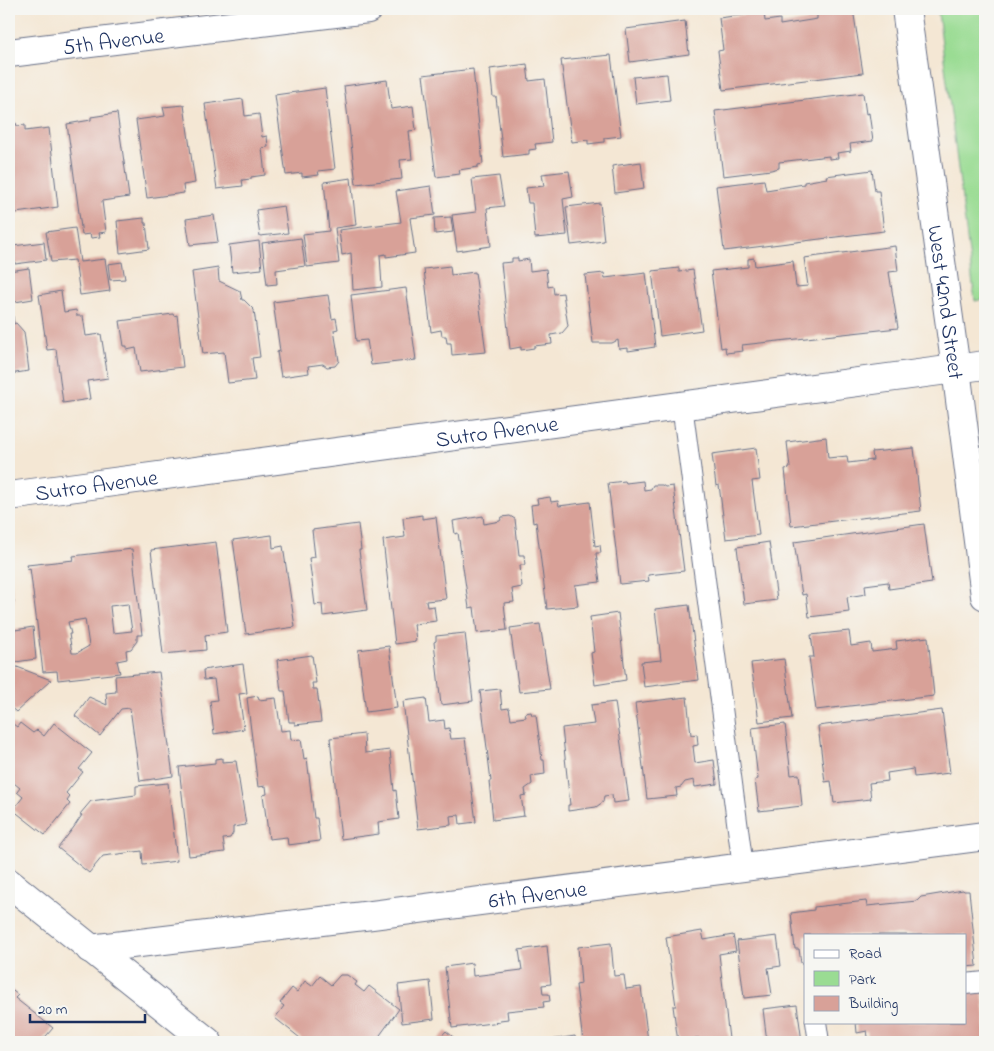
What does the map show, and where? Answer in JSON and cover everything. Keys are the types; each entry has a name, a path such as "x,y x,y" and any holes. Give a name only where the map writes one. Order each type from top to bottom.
{"street":[{"name":"5th Avenue","path":"9,53 368,9"},
{"name":"West 42nd Street","path":"906,9 956,369 985,596"},
{"name":"Sutro Avenue","path":"9,496 985,365"},
{"name":"6th Avenue","path":"90,949 985,836"},
{"path":"9,883 208,1042"}],"lane":[{"path":"682,406 743,867"},
{"path":"966,984 985,982"},
{"path":"816,1024 819,1042"}],"green space":[{"path":"985,9 985,299 975,301 938,12"}],"building":[{"path":"817,9 826,9 827,12 853,9 863,73 723,90 718,51 723,50 719,18 764,12 765,21 780,19 780,25 817,19"},
{"path":"685,21 689,54 630,62 626,29"},
{"path":"611,55 621,136 604,138 604,142 588,144 588,140 572,142 561,60"},
{"path":"527,64 529,81 545,79 552,142 535,144 536,149 529,150 529,154 503,157 496,97 493,97 490,69"},
{"path":"473,69 483,164 478,165 478,167 459,170 460,174 436,177 423,75"},
{"path":"667,74 670,100 636,104 633,77"},
{"path":"387,80 391,109 413,106 416,130 409,131 412,159 400,160 402,179 356,184 344,86"},
{"path":"325,88 335,169 318,171 319,175 302,177 302,173 286,175 275,95"},
{"path":"863,93 866,114 869,113 873,141 850,144 851,151 837,153 838,158 829,159 829,156 779,162 779,168 771,170 723,176 715,111"},
{"path":"243,99 245,116 259,114 262,137 267,136 268,147 262,148 265,175 242,180 243,186 217,189 205,104"},
{"path":"184,105 195,183 183,185 184,193 147,198 136,120 165,116 163,107"},
{"path":"117,113 129,197 102,201 106,232 99,233 100,237 91,238 90,234 82,235 67,124 91,120 91,117"},
{"path":"16,123 17,126 25,125 25,131 49,128 58,207 9,214 9,124"},
{"path":"641,162 644,189 615,193 612,166"},
{"path":"872,170 875,191 879,191 884,231 724,251 716,186 764,180 766,190 804,184 804,182 827,178 826,176"},
{"path":"569,171 573,197 563,199 567,235 535,238 532,203 528,203 526,188 544,186 542,174"},
{"path":"499,176 504,206 487,208 491,246 457,251 452,215 476,212 472,179"},
{"path":"351,178 356,225 335,228 339,263 307,267 303,234 329,231 324,182"},
{"path":"431,186 435,215 410,218 415,253 386,257 386,254 380,255 382,287 353,290 351,253 342,255 339,230 401,222 396,191"},
{"path":"600,203 604,241 571,245 566,207"},
{"path":"284,206 288,233 260,236 256,210"},
{"path":"214,215 218,242 190,245 186,219"},
{"path":"451,217 453,232 435,234 434,218"},
{"path":"144,218 149,249 120,253 117,221"},
{"path":"75,228 80,262 105,259 110,291 80,295 75,260 51,262 46,232"},
{"path":"301,238 305,266 276,270 277,284 267,285 262,243"},
{"path":"259,241 262,269 232,272 229,245"},
{"path":"44,242 46,260 15,264 13,246"},
{"path":"895,246 898,271 889,272 898,328 742,345 743,351 726,353 725,347 721,348 711,271 748,267 748,259 754,258 755,266 793,261 796,287 808,286 804,258"},
{"path":"512,258 518,258 518,261 529,259 530,271 546,269 548,287 553,286 554,294 563,293 568,326 562,333 551,335 552,344 521,350 521,347 510,349 501,263 512,262"},
{"path":"122,262 125,279 110,280 108,264"},
{"path":"450,266 451,275 475,272 486,352 452,355 451,343 447,343 446,336 442,336 441,330 431,332 424,269"},
{"path":"29,268 33,299 9,303 9,271"},
{"path":"218,268 219,281 240,291 242,300 254,310 260,357 252,358 255,380 228,383 224,352 203,354 192,272"},
{"path":"679,268 679,272 693,270 702,330 660,336 652,271"},
{"path":"604,273 605,278 646,273 655,347 628,351 628,348 619,349 618,340 612,343 593,343 585,275"},
{"path":"406,288 416,360 371,365 367,340 356,341 351,295"},
{"path":"61,291 64,312 76,310 77,316 83,316 86,336 101,334 108,378 87,381 90,399 63,403 56,349 47,350 39,295"},
{"path":"328,295 332,319 336,318 338,329 334,330 339,361 335,366 327,367 323,364 308,366 309,373 281,377 277,352 280,351 273,302"},
{"path":"173,314 174,316 177,315 183,367 140,372 136,348 127,350 127,346 124,346 120,321"},
{"path":"13,316 14,324 16,323 24,332 29,371 9,374 9,317"},
{"path":"826,437 828,458 847,456 848,463 873,460 872,452 914,448 921,511 791,526 785,469 790,468 787,442"},
{"path":"756,448 760,480 752,481 759,535 726,539 719,485 716,486 712,454"},
{"path":"625,481 626,483 643,481 644,490 651,489 653,485 673,486 684,571 648,575 649,581 620,584 608,483"},
{"path":"550,497 551,502 558,501 559,506 590,502 595,546 600,545 601,553 596,553 600,582 575,585 578,606 547,609 536,522 533,523 531,505 538,504 537,499"},
{"path":"422,515 422,519 436,517 446,599 426,601 427,607 434,606 436,621 414,624 416,641 395,644 383,540 405,537 403,518"},
{"path":"483,516 484,524 500,521 502,517 510,516 515,519 519,555 524,555 525,565 520,565 522,587 512,589 514,602 504,603 507,630 477,633 474,607 469,608 458,533 455,534 453,521"},
{"path":"358,524 361,550 359,550 367,610 323,616 322,604 315,605 309,558 315,557 312,530"},
{"path":"924,524 932,583 889,589 888,582 865,585 866,594 847,597 849,612 809,617 806,594 802,595 794,542"},
{"path":"272,535 273,548 283,546 295,627 246,634 233,540"},
{"path":"216,542 227,632 205,635 206,650 163,654 151,550"},
{"path":"769,542 777,600 744,604 737,547"},
{"path":"132,549 142,635 137,635 137,641 131,649 126,650 127,659 117,661 120,673 58,680 57,671 43,672 30,568 28,569 27,565 74,560 73,556","holes":["128,604 132,631 113,633 110,606","85,619 89,646 77,653 72,653 68,622"]},
{"path":"9,569 14,602 9,603"},
{"path":"689,605 699,680 644,687 641,662 661,660 655,609"},
{"path":"618,613 626,680 595,685 591,653 594,652 590,617"},
{"path":"540,624 550,689 519,692 510,628"},
{"path":"33,627 36,659 9,663 9,631"},
{"path":"849,631 851,646 871,643 872,652 897,649 896,641 928,637 934,696 816,710 809,657 814,657 811,635"},
{"path":"465,633 473,701 441,705 434,642 436,641 436,636"},
{"path":"389,646 397,708 366,712 358,650"},
{"path":"312,655 316,683 312,683 313,689 317,689 321,722 295,725 295,722 289,722 285,691 281,691 277,660"},
{"path":"784,659 792,718 759,722 751,663"},
{"path":"243,664 247,693 239,694 244,729 214,734 210,701 217,700 214,679 204,680 203,670"},
{"path":"12,665 51,680 16,712 9,706 9,670"},
{"path":"159,672 173,776 140,781 130,708 121,709 100,736 75,716 89,697 107,705 106,693 116,692 115,676"},
{"path":"500,689 502,709 509,708 511,719 526,717 525,713 531,712 532,715 536,715 545,774 531,776 532,784 525,789 526,795 521,796 524,816 493,820 489,781 491,781 480,691"},
{"path":"258,696 259,700 276,698 281,731 290,730 291,740 301,739 304,759 307,758 314,818 317,818 320,841 288,845 287,837 269,839 263,795 267,794 266,786 258,787 247,698"},
{"path":"687,697 691,735 697,734 698,745 693,746 695,763 714,760 717,784 695,787 694,780 685,782 681,787 676,788 677,796 647,799 635,703"},
{"path":"426,698 429,722 444,720 445,729 449,728 451,739 465,738 476,822 460,824 459,815 450,816 451,825 418,829 403,701"},
{"path":"615,702 629,801 613,803 612,795 604,796 603,802 596,807 568,811 568,805 570,805 562,728 594,724 591,705"},
{"path":"942,710 950,773 914,777 913,769 887,773 888,781 869,783 871,799 834,803 831,781 825,782 818,726"},
{"path":"9,721 17,727 20,723 33,733 37,730 44,736 54,723 92,753 79,769 83,772 66,793 70,797 67,801 70,804 45,835 13,810 23,797 17,792 20,788 9,779 12,772 9,769"},
{"path":"785,724 791,775 799,774 802,806 759,811 755,780 758,779 752,728"},
{"path":"364,734 365,753 390,750 399,819 378,822 379,834 341,839 330,738"},
{"path":"222,758 222,762 236,761 246,825 233,827 233,833 230,838 223,839 225,852 189,856 179,767 215,763 215,759"},
{"path":"168,783 177,861 143,865 142,851 103,856 89,873 58,848 82,815 80,814 91,801 136,795 136,786"},
{"path":"963,890 969,891 977,966 966,967 966,934 804,934 804,963 801,963 799,949 795,949 791,913 814,910 814,907 866,901 867,906 917,901 921,897"},
{"path":"702,931 704,940 733,935 736,951 719,954 729,1039 699,1042 699,1038 696,1038 696,1042 678,1042 673,1006 676,1006 666,937"},
{"path":"777,936 781,966 768,968 772,995 744,998 737,941"},
{"path":"611,943 614,976 624,975 626,989 641,987 648,1041 583,1042 576,985 581,984 578,947"},
{"path":"547,946 551,984 542,985 543,994 549,994 550,1001 543,1002 544,1007 507,1011 508,1019 500,1020 500,1022 452,1028 445,967 472,963 473,976 522,970 519,950"},
{"path":"340,975 347,975 357,982 355,985 364,992 369,986 399,1009 375,1042 305,1042 275,1018 284,1006 280,1003 292,988 297,992 305,981 312,986 320,976 331,985"},
{"path":"430,981 434,1019 402,1023 398,985"},
{"path":"9,988 18,995 15,998 53,1028 41,1042 9,1042"},
{"path":"982,989 985,1042 869,1042 867,1031 857,1033 856,1024 966,1024 966,992"},
{"path":"797,1005 802,1042 767,1042 763,1009"},
{"path":"446,1031 459,1042 436,1042"},
{"path":"575,1036 576,1042 544,1042 544,1041"}]}
